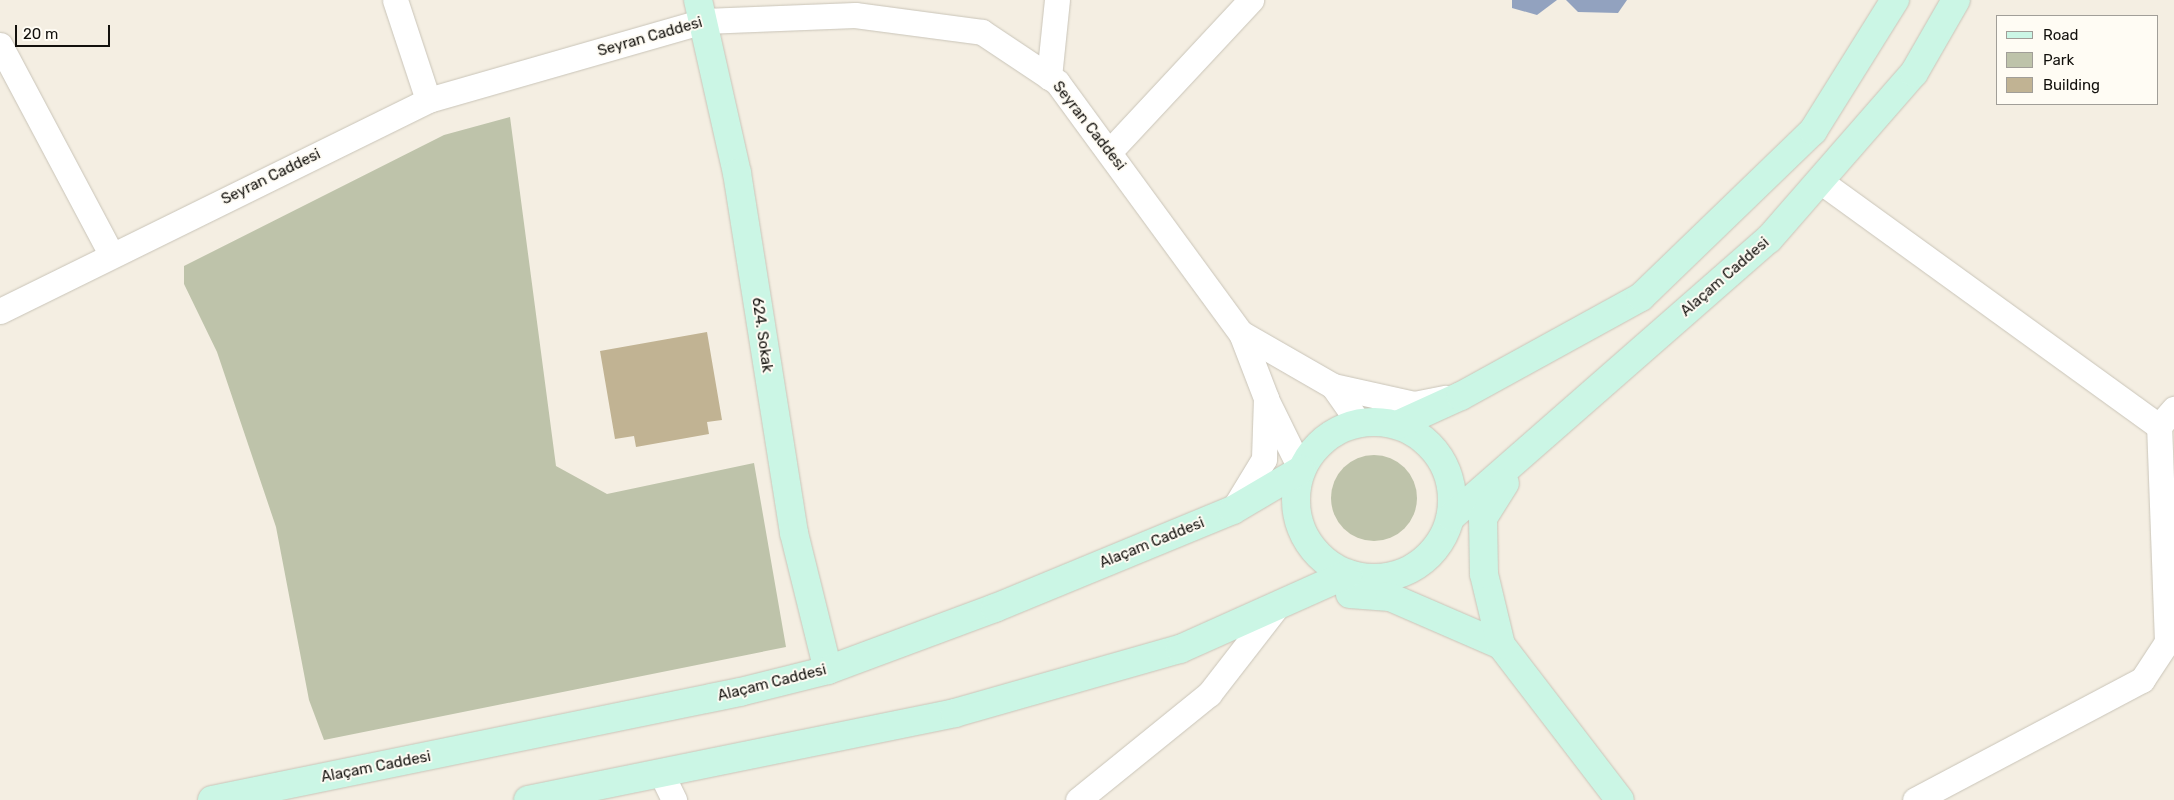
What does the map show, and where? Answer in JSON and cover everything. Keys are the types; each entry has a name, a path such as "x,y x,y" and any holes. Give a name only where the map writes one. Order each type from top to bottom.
{"main road":[{"name":"Alaçam Caddesi","path":"1397,425 1461,396 1641,297 1813,131 1895,0"},
{"name":"Alaçam Caddesi","path":"1450,520 1520,461 1769,240 1914,73 1956,0"},
{"name":"624. Sokak","path":"701,10 737,173 794,533 828,670"},
{"name":"Alaçam Caddesi","path":"1359,423 1397,425 1423,438 1442,460 1453,497 1450,520 1440,544 1423,562 1403,573 1385,587 1348,574 1318,554 1299,524 1295,505 1302,470 1315,448 1335,432 1359,423"},
{"path":"1520,461 1483,518 1484,574 1501,645 1620,800"},
{"name":"Alaçam Caddesi","path":"212,800 711,698 828,670 995,608 1233,510 1302,470"},
{"path":"1450,520 1484,574"},
{"path":"528,800 955,713 1180,649 1348,574"},
{"path":"1278,605 1335,593 1385,587 1501,645"}],"street":[{"path":"395,0 428,100"},
{"path":"1049,77 1057,0"},
{"path":"1110,151 1252,0"},
{"name":"Seyran Caddesi","path":"0,311 111,254 428,100 701,10 855,15 982,32 1057,82 1110,151 1242,333 1266,398 1302,470"},
{"path":"0,45 111,254"},
{"path":"1820,181 2167,418 2167,642 2142,680 1915,800"},
{"name":"Seyran Caddesi","path":"1242,333 1333,386 1414,404 1461,396"},
{"name":"Seyran Caddesi","path":"1333,386 1359,423"},
{"name":"Seyran Caddesi","path":"1233,510 1264,459 1266,398"},
{"path":"1078,800 1209,694 1278,605"},
{"path":"661,773 674,800"}],"green space":[{"path":"510,117 556,466 607,494 754,463 786,647 324,740 309,700 276,527 217,352 184,284 184,266 444,135"},
{"path":"1374,455 1390,459 1404,468 1413,482 1417,498 1413,514 1404,528 1390,537 1374,541 1358,537 1344,528 1335,514 1331,498 1335,482 1344,468 1358,459"}],"water":[{"path":"1512,0 1557,0 1537,15 1512,8"},
{"path":"1566,0 1627,0 1618,13 1578,12"}],"building":[{"path":"707,332 722,420 707,422 709,434 636,447 634,436 615,439 600,351"}]}
